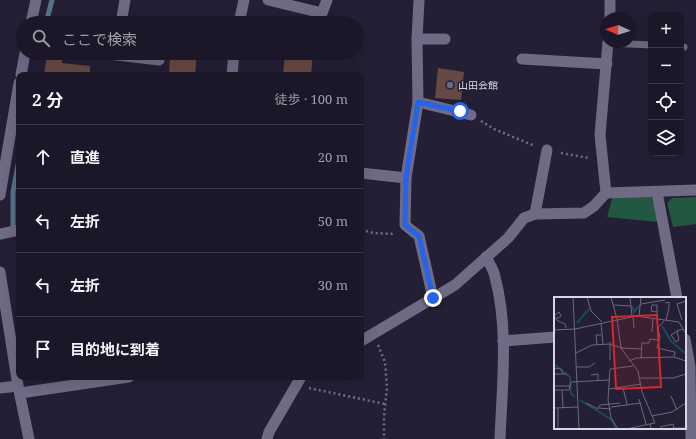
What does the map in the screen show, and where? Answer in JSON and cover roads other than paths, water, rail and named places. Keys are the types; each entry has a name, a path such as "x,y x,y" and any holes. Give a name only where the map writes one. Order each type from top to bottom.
{"street":[{"path":"33,16 36,0"},
{"path":"122,16 125,0"},
{"path":"241,16 244,0"},
{"path":"268,0 322,13 327,0"},
{"path":"419,0 417,39 418,102 406,178 405,225 419,236 433,298"},
{"path":"610,0 610,12"},
{"path":"417,39 445,39"},
{"path":"606,193 600,135 608,48"},
{"path":"522,59 606,64"},
{"path":"22,72 24,60"},
{"path":"232,72 233,60"},
{"path":"0,195 2,171 16,99"},
{"path":"418,102 471,115"},
{"path":"534,214 547,150"},
{"path":"364,173 406,178"},
{"path":"364,339 455,285 508,238 524,218 534,214 584,213 594,206 606,193 696,190"},
{"path":"657,192 677,297"},
{"path":"0,234 16,231"},
{"path":"486,257 495,275 501,309 503,341 500,439"},
{"path":"0,272 14,329 16,353"},
{"path":"503,341 554,337"},
{"path":"686,342 693,366 692,439"},
{"path":"18,380 29,439"},
{"path":"0,388 19,389 102,380"},
{"path":"267,439 269,432 299,381"}],"lane":[{"path":"636,44 648,45"}],"waterway":[{"path":"48,16 52,0"},
{"path":"13,225 13,192 16,176"}],"place":[{"name":"山田会館","path":"450,85"}]}
